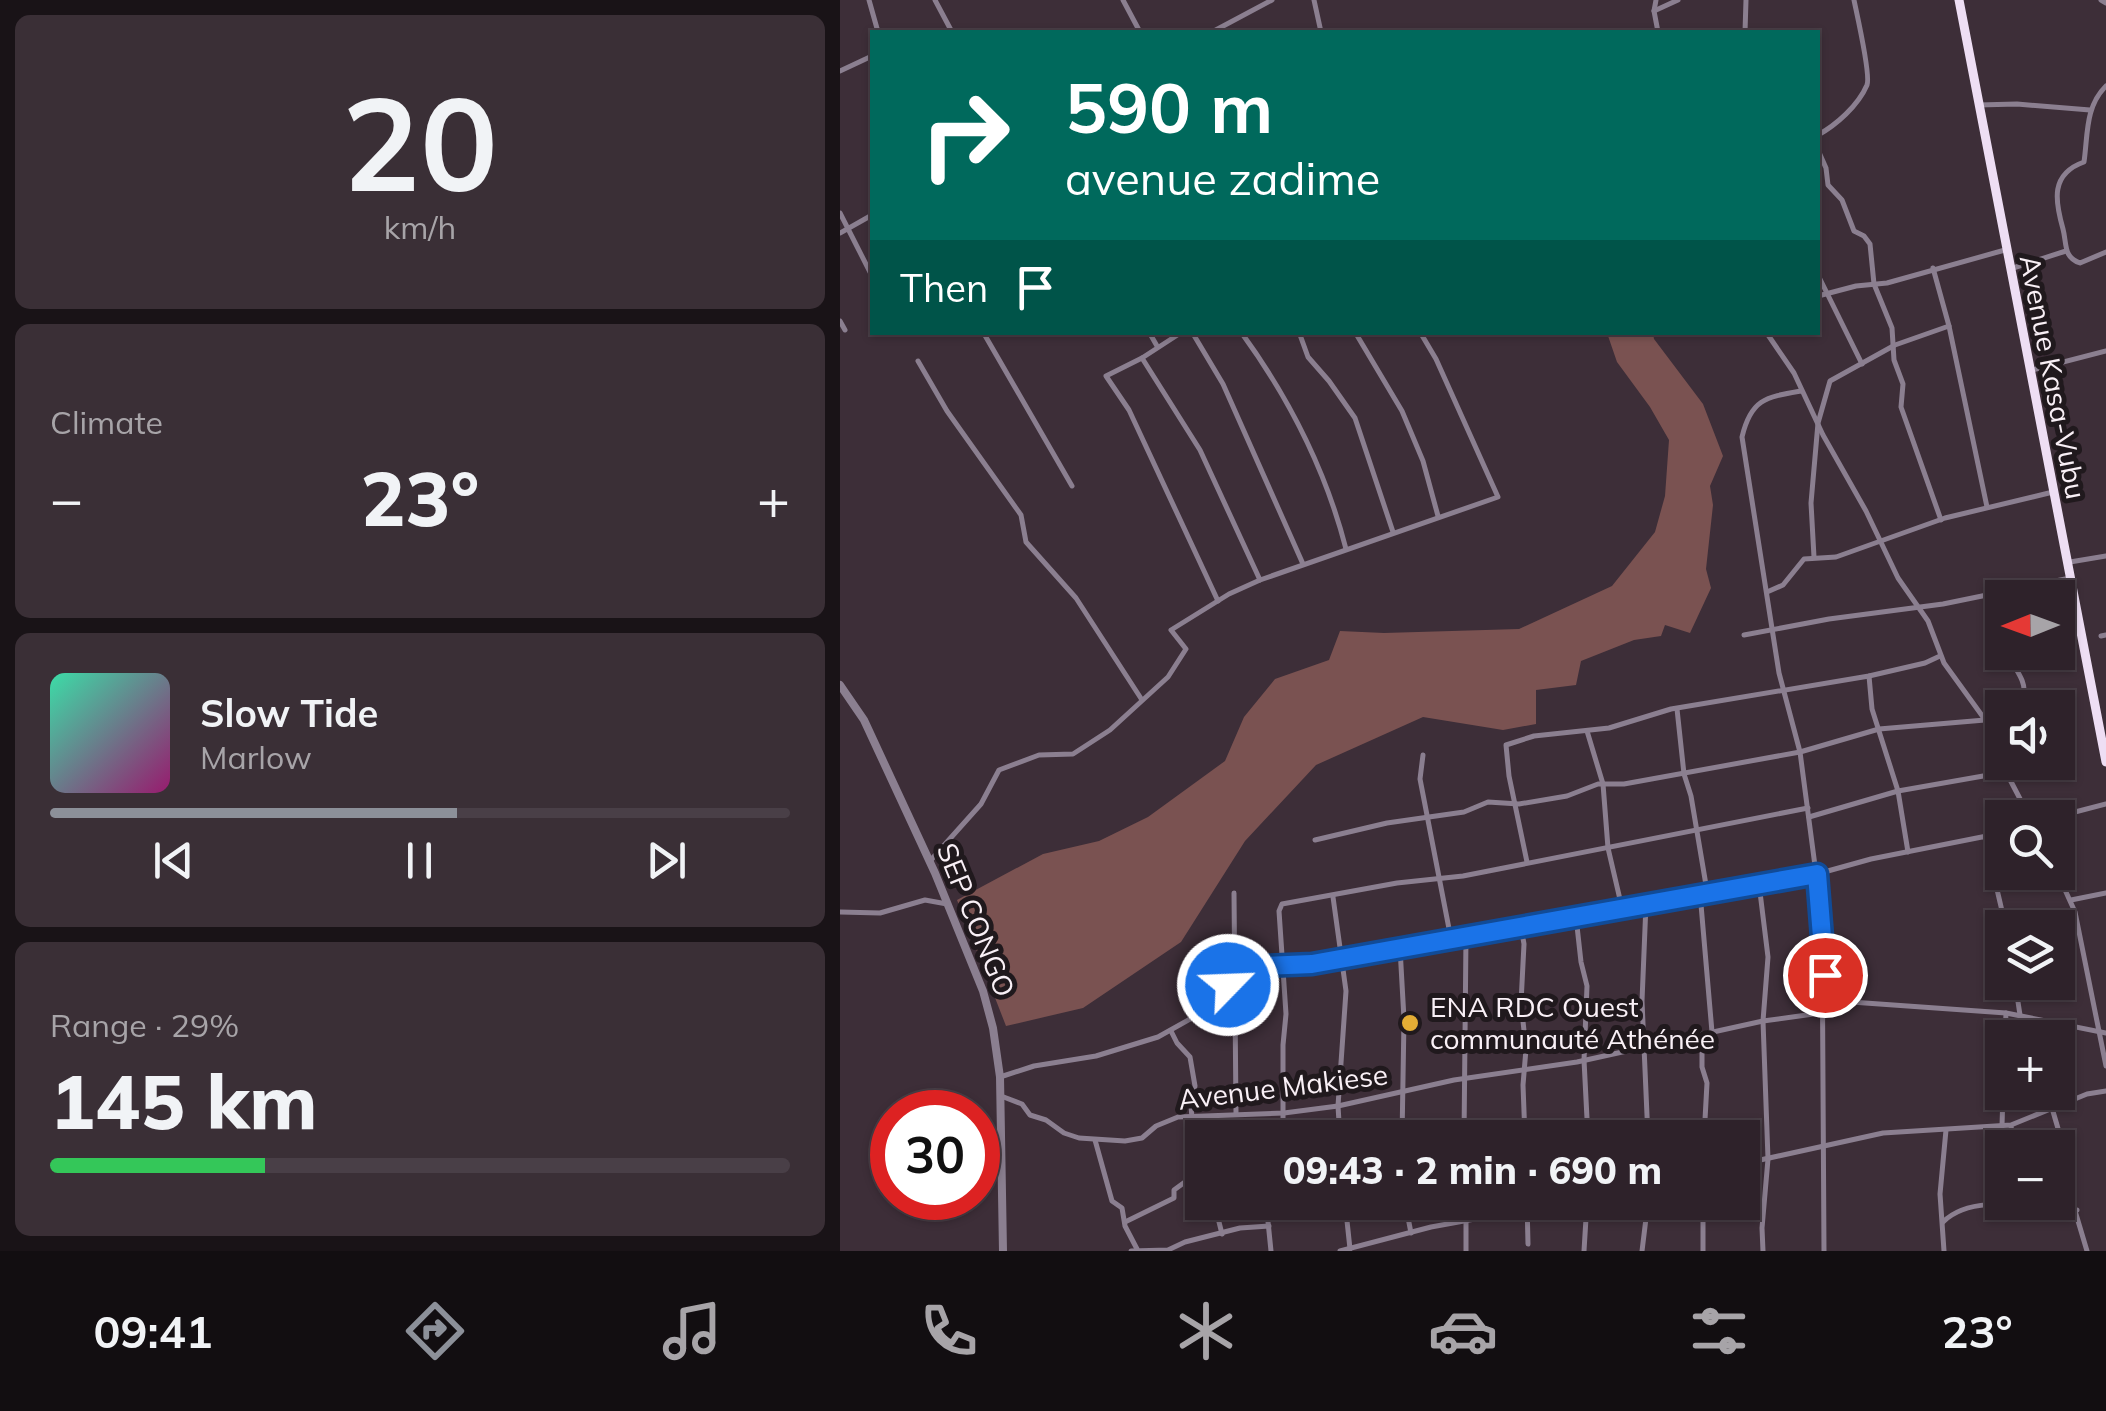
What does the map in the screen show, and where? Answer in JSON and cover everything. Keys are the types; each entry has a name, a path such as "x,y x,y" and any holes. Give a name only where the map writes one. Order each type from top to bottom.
{"highway":[{"name":"Avenue Kasa-Vubu","path":"1959,0 2106,762"}],"street":[{"path":"870,0 878,30"},
{"path":"935,0 951,30"},
{"path":"1124,0 1139,30"},
{"path":"1216,30 1272,0"},
{"path":"1314,0 1321,30"},
{"path":"1656,0 1658,30"},
{"path":"1654,10 1678,0"},
{"path":"1745,30 1746,0"},
{"path":"1820,134 1836,124 1867,85 1854,0"},
{"path":"840,70 870,57"},
{"path":"2106,86 2090,110 2084,162 2070,168 2056,197 2066,251 2072,260 2080,263 2106,252"},
{"path":"1978,105 2090,110"},
{"path":"1820,154 1828,185 1842,200 1854,231 1870,244 1874,284 1892,328 1894,360 1903,386 1901,407 1941,520"},
{"path":"840,214 870,272"},
{"path":"840,233 870,216"},
{"path":"1820,296 2005,250"},
{"path":"2009,269 2066,251"},
{"path":"1933,268 1950,326 1987,507"},
{"path":"1820,280 1862,364"},
{"path":"840,321 845,330"},
{"path":"1814,557 1811,502 1818,423 1830,381 1894,345 1950,326"},
{"path":"986,335 1072,486"},
{"path":"1152,335 1157,346"},
{"path":"1177,335 1106,376 1129,410 1218,601"},
{"path":"1194,335 1223,384 1303,564"},
{"path":"1243,335 1313,452 1346,550"},
{"path":"1300,335 1308,358 1354,418 1394,532"},
{"path":"1357,335 1398,402 1423,461 1438,516"},
{"path":"930,861 980,804 999,770 1039,756 1073,754 1110,730 1168,677 1186,649 1171,630 1260,580 1498,497 1422,335"},
{"path":"1768,335 1789,364 1898,578 1930,624 1940,656 1985,720"},
{"path":"2029,371 2106,351"},
{"path":"1142,358 1200,450 1260,580"},
{"path":"918,360 947,411 1020,515 1026,542 1076,598 1142,700"},
{"path":"1802,391 1756,403 1743,431 1747,480 1761,542 1784,691 1800,752 1825,948 1821,1012 1824,1251"},
{"path":"1767,592 1783,584 1804,559 1827,559 1941,520 2052,492"},
{"path":"2066,562 2106,556"},
{"path":"2059,580 2070,578"},
{"path":"1744,635 1985,594"},
{"path":"1527,862 1506,745 1534,736 1587,731 1678,709 1868,676 1940,656"},
{"path":"1868,676 1872,709 1898,791 1908,852"},
{"name":"SEP CONGO","path":"840,685 864,720 930,861 983,991 1000,1076 1003,1251"},
{"path":"1678,709 1684,774 1704,892 1712,1032"},
{"path":"1315,840 1464,812 1488,802 1515,804 1568,796 1603,784 1684,774 1800,752 1879,729 1985,720"},
{"path":"1587,731 1603,784 1608,848 1622,908"},
{"path":"1423,755 1420,779 1451,939"},
{"path":"1810,817 1898,791 1985,776"},
{"path":"2075,812 2106,804"},
{"path":"1284,1120 1286,1014 1280,906 1808,808"},
{"path":"1000,1076 1096,1056 1171,1031 1208,1009 1236,978 1264,966 1340,959 1817,874 1985,838"},
{"path":"1759,884 1768,957 1762,1020 1768,1159 1763,1251"},
{"path":"2066,890 2103,1032 2106,1066"},
{"path":"1234,893 1236,1115"},
{"path":"2071,900 2106,893"},
{"path":"1333,896 1346,1002 1339,1120"},
{"path":"840,912 880,913 925,900 948,904"},
{"path":"1646,904 1642,1001 1647,1120"},
{"path":"1576,917 1580,962 1587,986 1584,1060 1587,1120"},
{"path":"1520,927 1524,944 1521,1003 1526,1069 1524,1120"},
{"path":"1465,1120 1466,936"},
{"path":"1400,948 1405,1043 1402,1120"},
{"path":"1823,1000 2006,1012 2103,1032"},
{"path":"2018,1000 2020,1014"},
{"name":"Avenue Makiese","path":"1001,1096 1022,1104 1030,1115 1046,1120 1064,1134 1125,1142 1142,1138 1171,1118 1284,1113 1338,1106 1466,1078 1584,1060 1762,1020 1821,1012"},
{"path":"2006,1012 2006,1020"},
{"path":"1171,1031 1193,1063 1193,1120"},
{"path":"1702,1034 1702,1067 1707,1082 1705,1120"},
{"path":"2075,1101 2106,1091"},
{"path":"2002,1110 2002,1126"},
{"path":"1760,1161 1883,1133 2011,1125 2047,1110"},
{"path":"2053,1110 2069,1166 2070,1194 2088,1251"},
{"path":"2011,1125 2012,1130"},
{"path":"1944,1251 1940,1194 1946,1130"},
{"path":"1096,1140 1112,1201 1122,1208 1134,1250 1168,1250 1185,1242 1268,1226"},
{"path":"1124,1222 1172,1199 1175,1189 1184,1182"},
{"path":"1943,1222 1950,1215 1985,1205"},
{"path":"1218,1220 1222,1234"},
{"path":"1268,1220 1271,1251"},
{"path":"1348,1220 1350,1250"},
{"path":"1408,1220 1411,1233"},
{"path":"1466,1251 1467,1220"},
{"path":"1340,1251 1483,1220"},
{"path":"1526,1220 1528,1244"},
{"path":"1584,1251 1586,1220"},
{"path":"1642,1251 1646,1220"},
{"path":"1703,1220 1703,1251"}],"shaded area":[{"path":"1608,335 1653,335 1703,404 1723,456 1710,486 1713,505 1706,569 1711,588 1690,633 1665,625 1661,636 1634,640 1581,661 1576,685 1536,690 1536,724 1503,730 1423,717 1316,765 1245,841 1181,942 1083,1008 1006,1026 957,900 1043,854 1099,841 1148,817 1225,761 1244,717 1275,679 1329,660 1340,631 1519,629 1612,586 1655,532 1665,496 1669,440 1617,362"}],"place":[{"name":"ENA RDC Ouest communauté Athénée","path":"1410,1023"}],"route":[{"path":"1228,985 1267,965 1312,964 1817,874 1825,975"}]}
